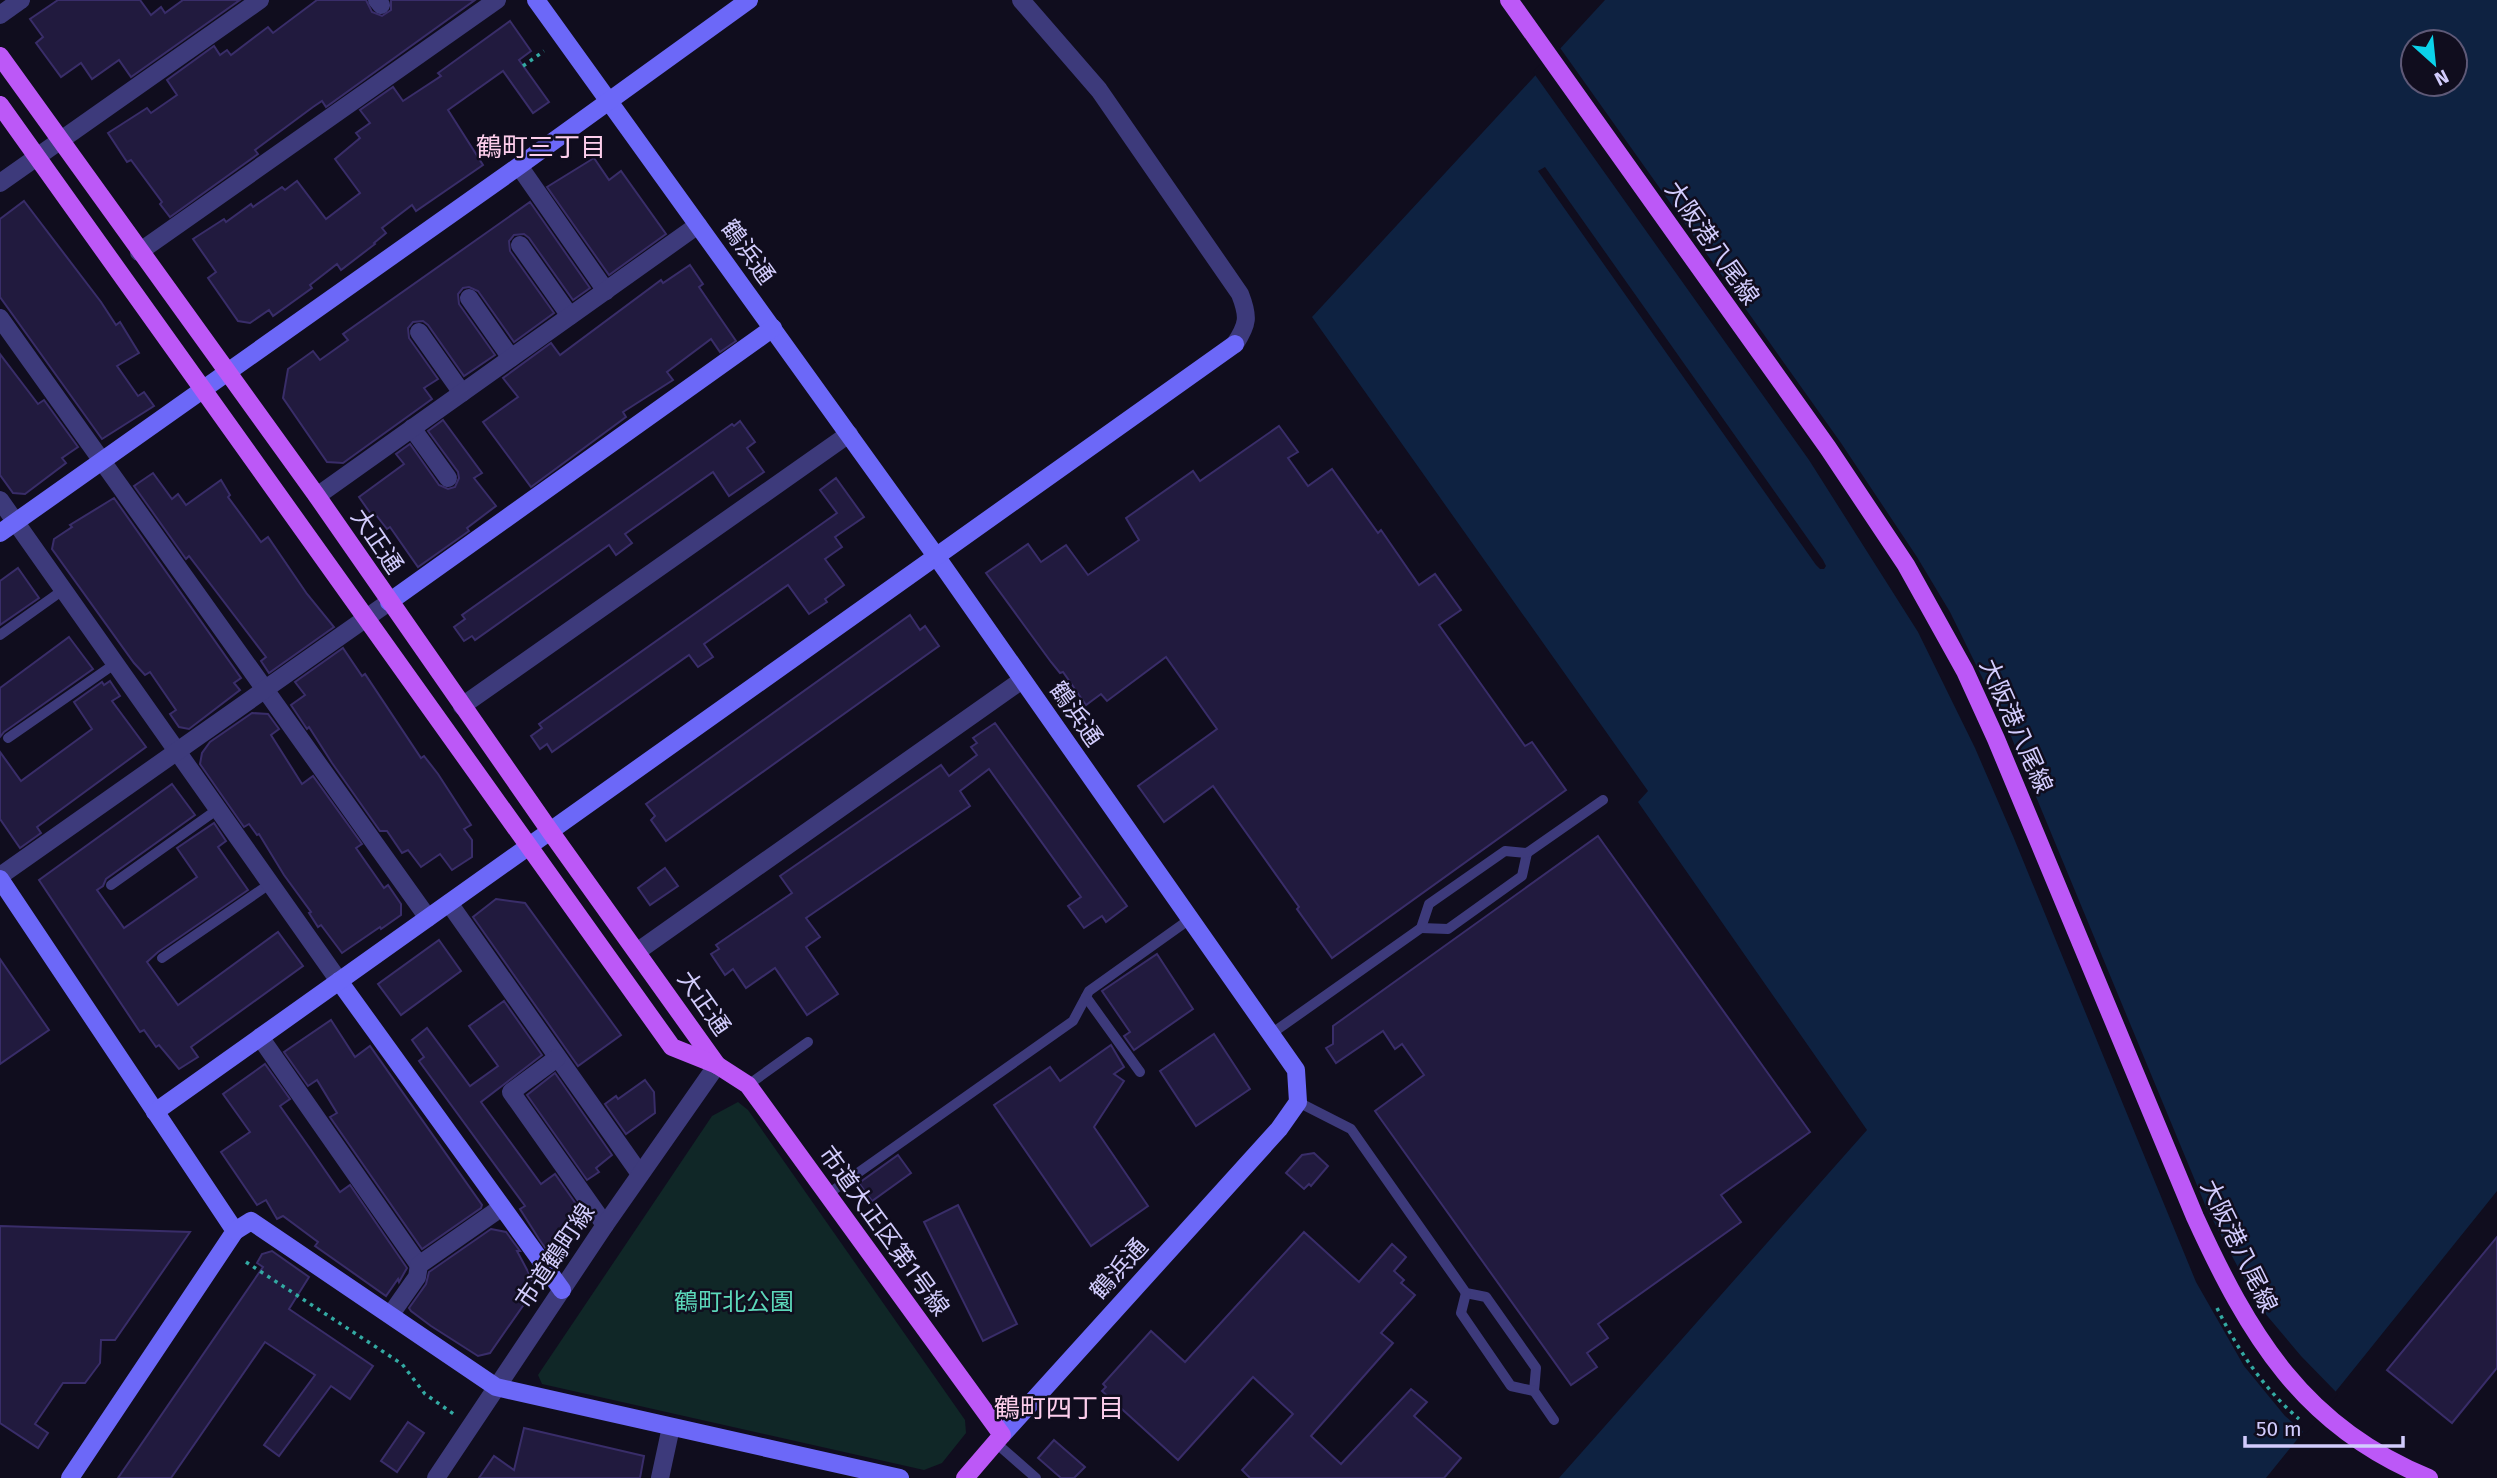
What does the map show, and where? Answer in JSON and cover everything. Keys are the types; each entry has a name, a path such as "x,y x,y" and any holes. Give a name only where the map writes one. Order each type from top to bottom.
{"main road":[{"name":"大阪港八尾線","path":"1509,0 1828,448 1906,565 1937,620 1965,671 1996,739 2195,1217 2218,1269 2245,1317 2284,1374 2329,1418 2377,1452 2430,1478"},
{"name":"大正通","path":"0,56 317,496 550,831 718,1065"},
{"name":"大正通","path":"0,105 672,1047 718,1065"},
{"name":"市道大正区第1号線","path":"718,1065 748,1085 828,1194 999,1439"},
{"path":"965,1478 999,1439"}],"street":[{"path":"0,15 21,0"},
{"path":"0,183 260,0"},
{"path":"139,252 497,0"},
{"name":"鶴浜通","path":"536,0 936,555 1296,1070 1298,1102 1279,1129 999,1439"},
{"path":"0,533 749,0"},
{"path":"155,1112 1235,344 1245,328 1247,311 1240,294 1098,90 1021,0"},
{"path":"519,166 606,291"},
{"path":"317,496 698,225"},
{"path":"520,245 570,316"},
{"path":"469,298 511,358"},
{"path":"0,318 428,918"},
{"path":"235,1231 0,878 773,328"},
{"path":"419,332 462,393"},
{"path":"412,428 448,478"},
{"path":"462,706 849,434"},
{"path":"0,500 339,981 562,1290"},
{"path":"638,951 1022,680"},
{"path":"449,903 640,1174"},
{"path":"260,1037 419,1265"},
{"path":"557,1059 511,1092 605,1225"},
{"name":"市道鶴町線","path":"436,1478 605,1225 718,1065"},
{"path":"391,1314 416,1277 419,1265 502,1207"},
{"path":"70,1478 235,1231 251,1221 496,1387 900,1478"},
{"path":"660,1478 671,1427"}],"lane":[{"path":"0,635 63,590"},
{"path":"8,738 116,663"},
{"path":"1271,1034 1421,928 1429,904 1505,851 1527,853 1603,800"},
{"path":"111,886 218,808"},
{"path":"1421,928 1448,929 1458,922 1522,876 1527,853"},
{"path":"162,958 271,883"},
{"path":"828,1194 1073,1021 1089,991 1191,919"},
{"path":"1086,996 1140,1072"},
{"path":"748,1085 808,1042"},
{"path":"1298,1102 1351,1129 1466,1293 1486,1297 1536,1368 1534,1391 1554,1420"},
{"path":"1466,1293 1461,1313 1504,1376 1511,1386 1534,1391"},
{"path":"999,1439 1036,1478"}],"path":[{"path":"523,65 544,51"},
{"path":"246,1262 402,1364 425,1394 471,1426"},
{"path":"2214,1302 2249,1363 2280,1401 2304,1423"}],"green space":[{"name":"鶴町北公園","path":"738,1102 748,1110 965,1420 966,1433 942,1463 924,1470 542,1384 538,1375 712,1116"}],"water":[{"path":"1605,0 2497,0 2497,1191 2266,1478 1559,1478 1867,1130 1638,802 1648,791 1312,317"}],"pier":[{"path":"1558,45 1841,443 1950,612 2010,734 2206,1207 2258,1305 2301,1356 2338,1394 2306,1434 2285,1416 2244,1366 2196,1282 2013,836 1975,748 1918,632 1809,460 1533,72"},
{"path":"1545,167 1823,560 1826,566 1824,569 1816,565 1538,171"}],"building":[{"path":"58,0 140,0 151,15 161,7 165,13 183,0 240,0 131,77 119,60 92,79 81,63 61,77 36,43 43,37 30,19"},
{"path":"317,0 366,0 372,12 382,16 391,10 391,0 475,0 326,107 322,101 313,107 255,150 258,154 170,217 131,160 127,162 108,133 147,108 151,113 177,95 167,80 214,46 220,55 227,50 231,55 268,27 273,33"},
{"path":"510,21 531,51 519,60 549,102 533,113 503,71 448,110 483,165 416,211 412,205 382,228 386,233 375,244 341,270 337,264 310,285 312,288 273,316 269,310 250,323 238,321 208,278 216,272 193,239 224,219 226,222 251,204 253,207 282,187 285,190 297,181 326,219 360,193 335,159 360,138 356,133 370,123 360,110 393,87 403,101 441,76 438,73"},
{"path":"594,158 609,180 621,171 666,234 609,275 547,187"},
{"path":"24,201 116,325 120,322 139,353 117,366 138,396 144,392 154,406 102,439 0,297 0,219"},
{"path":"530,202 590,288 573,300 529,238 524,234 514,235 509,241 510,251 554,313 514,342 478,291 469,287 463,288 458,294 459,304 495,355 464,376 428,325 423,321 413,322 408,328 409,338 438,379 424,388 432,399 343,463 327,462 283,398 288,369 313,351 320,360 348,340 343,334"},
{"path":"690,265 703,284 699,287 736,341 720,352 711,339 667,372 673,380 623,412 626,417 531,487 483,422 518,397 503,378 551,343 560,355 661,280 663,283"},
{"path":"0,354 38,404 44,400 78,447 62,458 66,463 25,494 13,493 0,475"},
{"path":"443,420 482,473 474,478 496,506 467,528 469,531 418,567 390,527 387,529 376,515 373,517 359,497 404,464 396,454 410,444 439,485 448,489 455,487 459,478 458,472 428,431"},
{"path":"740,421 755,442 747,448 764,472 729,496 713,472 625,534 632,543 616,555 609,545 475,640 472,636 464,641 454,627 465,619 462,615 732,424 734,426"},
{"path":"1279,426 1298,452 1288,458 1308,486 1332,469 1378,533 1381,530 1419,585 1435,574 1461,610 1439,625 1525,746 1532,742 1566,790 1332,958 1213,786 1164,822 1138,786 1217,729 1166,657 1107,701 1101,694 1086,705 986,573 1028,544 1041,562 1066,545 1088,575 1139,540 1126,518 1193,471 1200,481"},
{"path":"153,473 172,499 178,494 186,505 221,480 230,495 228,497 261,542 268,537 307,594 334,627 269,673 261,661 266,657 189,556 186,559 134,486"},
{"path":"836,478 864,517 835,537 842,547 825,559 844,585 825,599 827,602 809,614 788,585 704,644 713,657 698,667 689,655 552,752 547,744 540,749 531,736 542,728 539,724 837,513 820,490"},
{"path":"114,498 241,678 234,683 240,690 189,729 179,727 170,714 176,710 150,672 145,675 134,663 52,549 54,539 72,527 70,525"},
{"path":"18,568 39,598 0,625 0,581"},
{"path":"910,615 920,630 925,626 939,646 666,841 651,820 655,816 646,804"},
{"path":"69,637 93,669 0,737 0,688"},
{"path":"343,648 362,676 365,674 421,758 424,756 438,774 471,825 464,829 472,840 472,857 452,870 440,854 421,867 408,850 402,853 387,831 380,831 291,705 305,695 295,682"},
{"path":"110,681 120,696 112,701 146,747 37,827 41,833 20,848 0,819 0,752 21,781 92,729 74,702 102,682 104,685"},
{"path":"252,713 268,714 279,729 271,735 302,784 313,776 362,844 356,848 384,888 388,885 401,904 401,915 342,953 321,925 318,927 309,913 311,912 259,834 257,835 249,824 244,827 200,764 202,753 210,742"},
{"path":"995,723 1127,906 1106,922 1102,916 1084,928 1068,906 1081,897 989,769 960,791 970,806 806,918 820,937 806,947 838,994 807,1015 775,968 746,988 733,969 725,975 711,954 719,949 716,945 792,893 780,876 941,765 949,776 977,755 971,747 977,743 973,738"},
{"path":"172,784 195,815 106,879 103,886 97,890 124,928 197,877 177,848 214,823 226,841 218,847 248,890 147,962 178,1005 278,932 303,966 191,1047 198,1057 179,1069 159,1045 156,1047 144,1030 140,1032 39,880"},
{"path":"1598,836 1810,1132 1721,1195 1741,1222 1598,1324 1608,1338 1587,1353 1597,1367 1571,1385 1375,1111 1424,1075 1402,1044 1395,1049 1383,1031 1336,1063 1326,1048 1333,1044 1333,1026"},
{"path":"665,868 678,886 650,905 638,888"},
{"path":"496,899 525,903 621,1035 578,1066 473,917"},
{"path":"439,940 461,971 401,1015 378,984"},
{"path":"1157,954 1193,1009 1134,1050 1124,1036 1130,1032 1102,991"},
{"path":"0,959 49,1030 0,1064"},
{"path":"504,1001 542,1055 481,1102 541,1184 555,1174 583,1214 559,1248 546,1249 520,1209 525,1206 419,1061 424,1057 412,1040 427,1028 470,1086 498,1066 469,1026"},
{"path":"331,1020 355,1057 370,1046 482,1205 422,1249 330,1117 337,1113 317,1080 308,1086 284,1052"},
{"path":"1214,1034 1250,1089 1196,1126 1160,1071"},
{"path":"1111,1045 1124,1067 1114,1074 1124,1081 1094,1127 1148,1206 1091,1246 994,1105 1050,1067 1060,1081"},
{"path":"265,1064 290,1099 280,1106 340,1192 350,1185 407,1268 386,1296 315,1246 318,1242 283,1216 277,1219 266,1200 257,1205 221,1152 250,1132 223,1094"},
{"path":"555,1073 612,1155 596,1168 599,1172 587,1180 527,1095"},
{"path":"645,1080 654,1092 655,1113 626,1134 605,1104 616,1096 618,1099"},
{"path":"1314,1153 1328,1166 1311,1186 1309,1184 1304,1189 1286,1173 1302,1155"},
{"path":"898,1155 911,1173 872,1201 859,1183"},
{"path":"958,1205 1017,1324 983,1341 924,1222"},
{"path":"0,1226 190,1232 115,1340 101,1340 100,1363 85,1383 63,1383 35,1424 48,1433 38,1448 0,1423"},
{"path":"491,1229 506,1232 520,1251 517,1251 533,1281 527,1300 490,1353 478,1356 431,1326 409,1308 426,1284 429,1272"},
{"path":"1304,1232 1359,1282 1392,1244 1406,1257 1394,1271 1404,1280 1401,1283 1415,1295 1381,1333 1393,1343 1311,1436 1341,1464 1411,1389 1427,1402 1414,1416 1461,1458 1444,1478 1250,1478 1242,1470 1293,1414 1253,1377 1178,1460 1102,1391 1106,1387 1103,1384 1151,1331 1185,1362"},
{"path":"2497,1237 2497,1368 2452,1423 2387,1370"},
{"path":"272,1251 309,1277 289,1309 373,1366 350,1399 331,1386 279,1456 264,1445 315,1375 265,1342 171,1478 118,1478 263,1267 257,1263 262,1254"},
{"path":"408,1422 424,1433 397,1472 381,1461"},
{"path":"524,1428 644,1456 640,1478 479,1478 494,1456 514,1470"},
{"path":"1054,1440 1085,1467 1074,1478 1061,1478 1038,1458"}],"district":[{"name":"鶴町三丁目","path":"541,147"},
{"name":"鶴町四丁目","path":"1059,1408"}]}
